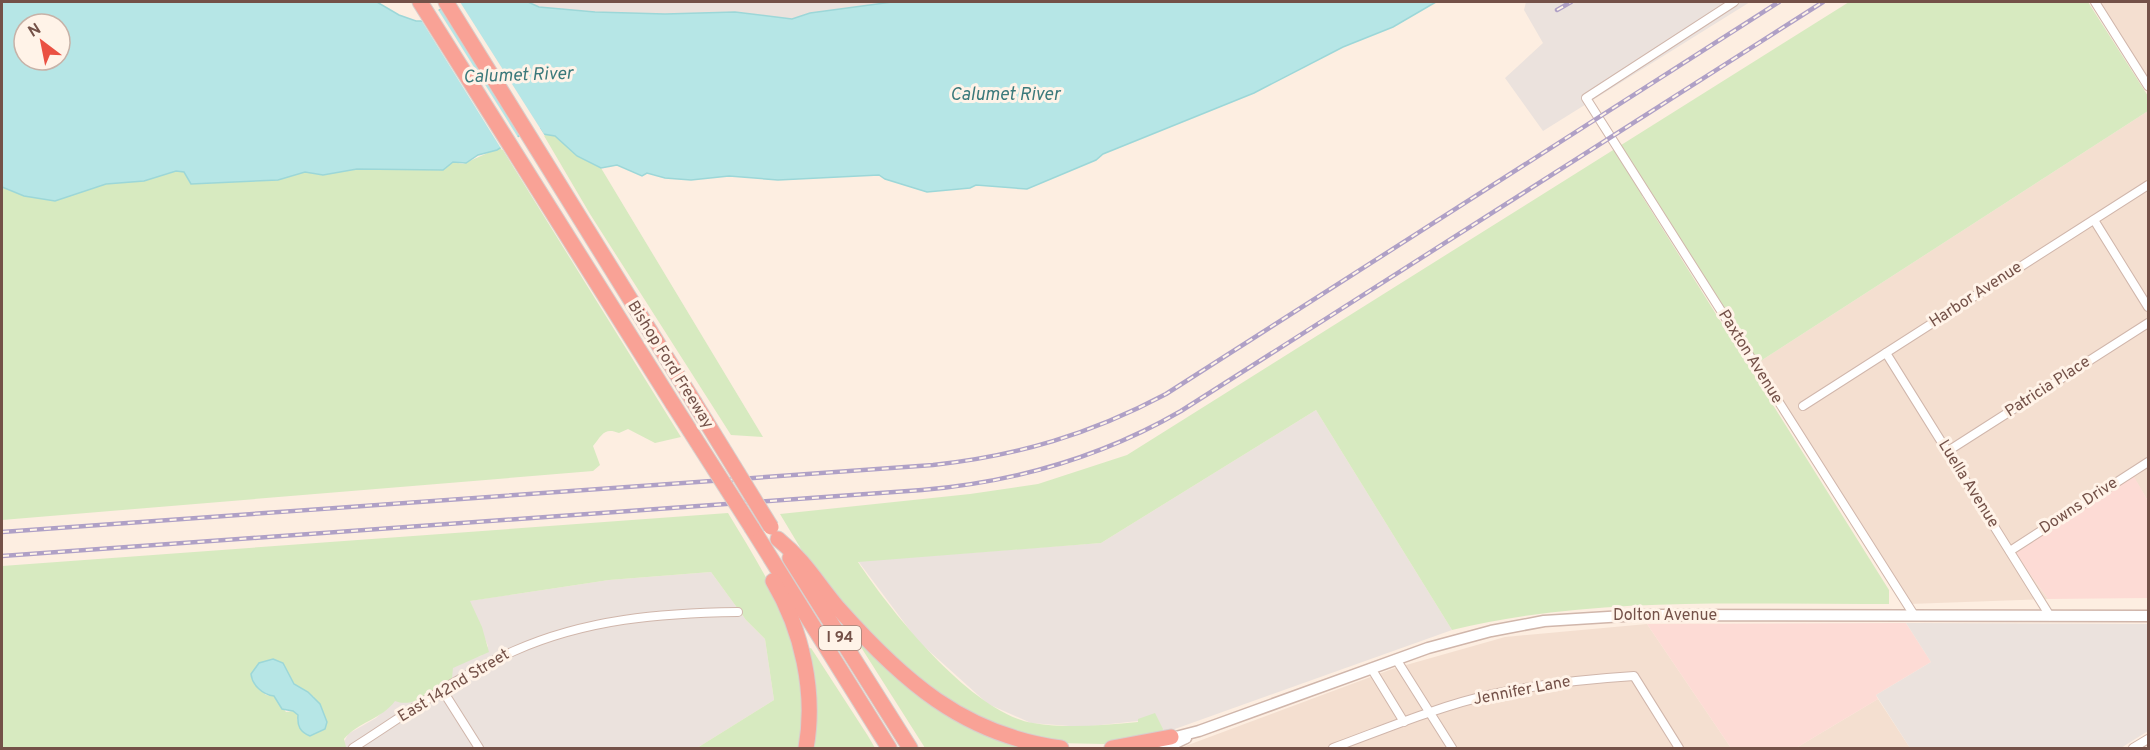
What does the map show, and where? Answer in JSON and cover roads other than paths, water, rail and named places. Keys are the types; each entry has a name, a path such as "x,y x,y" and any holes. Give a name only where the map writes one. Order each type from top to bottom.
{"highway":[{"name":"Bishop Ford Freeway","path":"420,2 889,748"},
{"name":"Bishop Ford Freeway","path":"446,2 909,748"},
{"path":"774,533 801,558 838,608 894,664 955,714 992,732 1061,748"},
{"path":"756,535 765,567 789,612 804,661 809,715 806,748"},
{"path":"1112,748 1168,743"}],"street":[{"name":"Paxton Avenue","path":"1734,2 1587,98 1914,615"},
{"path":"2095,2 2148,86"},
{"name":"Harbor Avenue","path":"1803,405 2148,185"},
{"path":"2094,220 2148,308"},
{"name":"Patricia Place","path":"1948,451 2148,323"},
{"name":"Luella Avenue","path":"1886,353 2050,616"},
{"name":"Downs Drive","path":"2010,551 2148,462"},
{"name":"East 142nd Street","path":"353,748 443,691 514,651 575,629 662,614 738,612"},
{"name":"Dolton Avenue","path":"1138,748 1168,743 1396,659 1491,631 1570,618 1914,615 2148,616"},
{"path":"1396,659 1452,748"},
{"path":"1371,668 1404,722"},
{"name":"Jennifer Lane","path":"1333,748 1492,694 1583,680 1634,676 1679,748"},
{"path":"443,691 479,748"},
{"path":"2133,748 2147,743"}],"water":[{"name":"Calumet River","path":"2,2 377,2 399,15 423,21 451,2 528,2 539,7 595,12 665,14 735,12 792,19 810,13 892,2 1436,2 1393,27 1343,47 1254,93 1103,154 1096,160 1027,189 976,185 970,188 927,192 879,175 778,180 729,176 691,180 665,178 647,173 642,176 617,165 601,168 577,156 555,136 543,134 540,129 522,134 497,150 478,155 466,163 453,162 443,170 357,169 323,175 305,172 278,180 191,184 184,172 176,171 144,181 106,184 55,201 24,196 2,187"},
{"path":"273,659 283,663 294,684 308,692 320,704 327,722 325,729 310,736 300,728 298,715 293,711 282,709 274,696 266,694 256,686 251,674 259,663"}],"railway":[{"path":"1557,10 1571,2"},
{"path":"2,532 933,465 994,456 1053,441 1110,421 1166,394 1779,2"},
{"path":"2,556 922,490 990,481 1056,465 1119,442 1181,411 1823,2"}]}
